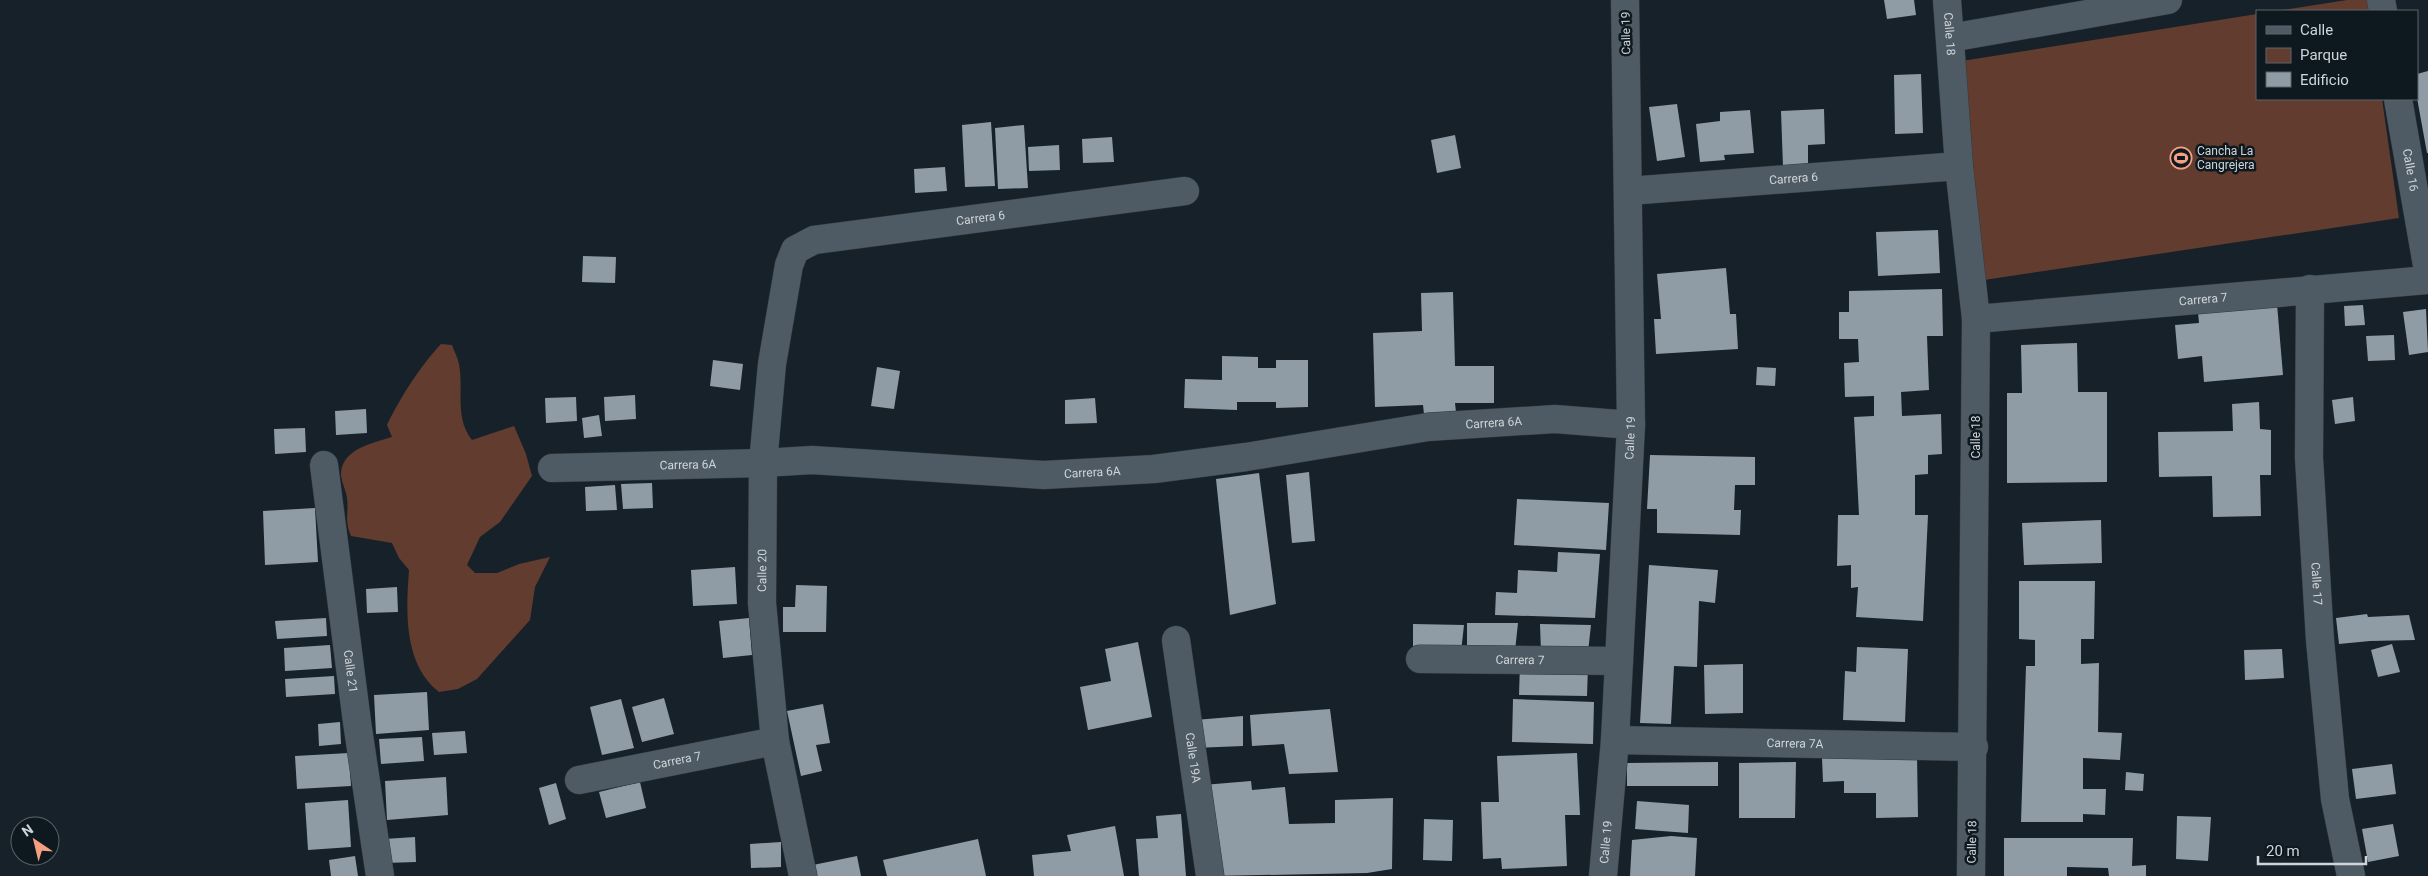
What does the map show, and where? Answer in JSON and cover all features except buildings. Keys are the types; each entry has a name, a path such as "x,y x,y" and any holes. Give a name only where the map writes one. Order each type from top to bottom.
{"street":[{"name":"Calle 19","path":"1603,876 1615,740 1631,425 1626,0"},
{"name":"Calle 18","path":"1947,0 1959,166 1976,318 1974,747 1971,876"},
{"path":"1950,38 2168,0"},
{"name":"Calle 16","path":"2398,100 2428,271"},
{"name":"Carrera 6","path":"1628,191 1959,166"},
{"name":"Carrera 6","path":"789,265 795,250 814,240 1184,191"},
{"name":"Calle 20","path":"789,265 772,364 763,464 762,602 775,741 802,876"},
{"name":"Carrera 7","path":"1976,318 2428,280"},
{"name":"Calle 17","path":"2310,290 2308,458 2320,640 2335,799 2351,876"},
{"name":"Carrera 6A","path":"552,468 763,464 812,460 1044,475 1154,469 1246,457 1428,427 1555,419 1631,425"},
{"name":"Calle 21","path":"324,465 357,722 380,876"},
{"name":"Calle 19A","path":"1176,640 1210,876"},
{"name":"Carrera 7","path":"1420,659 1619,661"},
{"name":"Carrera 7A","path":"1615,740 1974,747"},
{"name":"Carrera 7","path":"579,780 775,741"}],"green space":[{"path":"2347,0 2368,0 2370,10 2282,10"},
{"name":"Cancha La Cangrejera","path":"2256,14 2256,100 2382,100 2399,218 1984,280 1962,61"},
{"path":"441,344 452,345 458,359 461,413 466,431 472,440 514,426 526,454 532,476 500,522 480,537 467,565 475,573 497,573 519,564 550,557 535,587 530,620 477,679 458,689 439,692 427,680 419,667 409,636 407,602 409,570 399,558 392,543 351,536 347,521 347,498 341,476 342,467 352,453 367,445 392,437 387,425 392,415 419,372"}],"place":[{"name":"Cancha La Cangrejera","path":"2181,158"}]}
